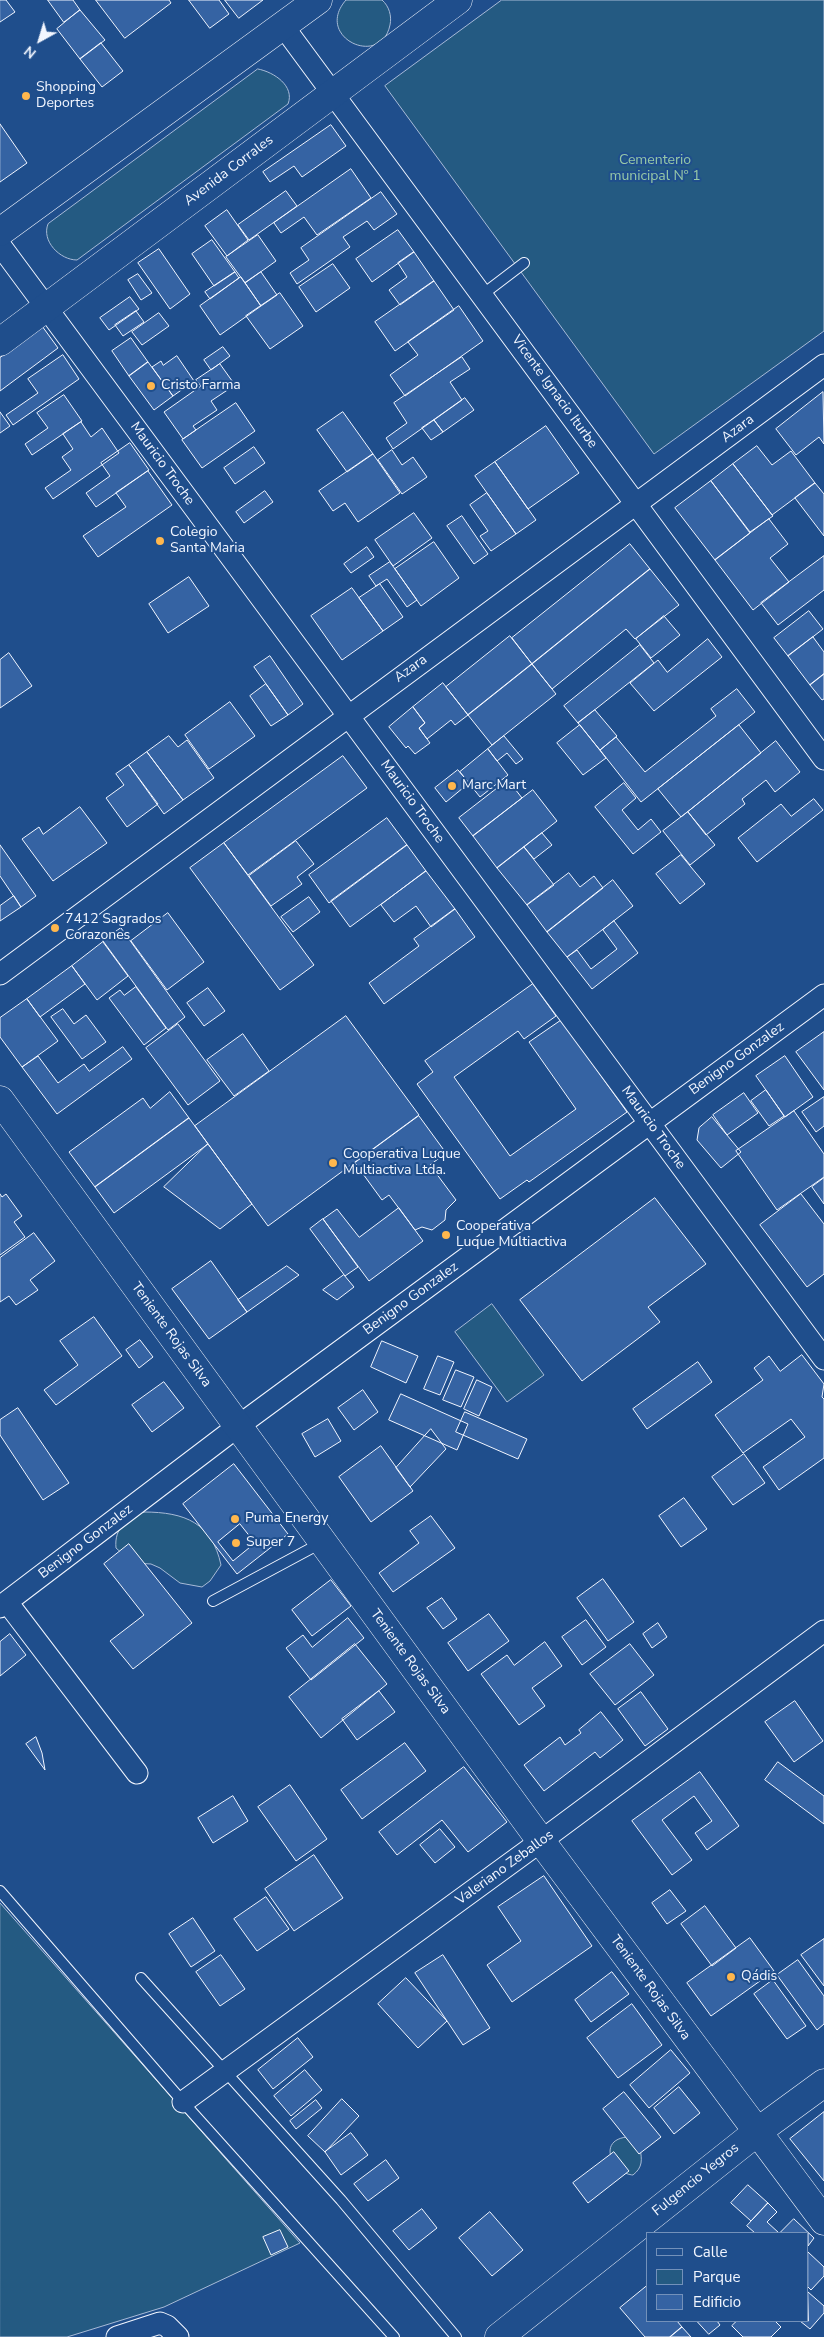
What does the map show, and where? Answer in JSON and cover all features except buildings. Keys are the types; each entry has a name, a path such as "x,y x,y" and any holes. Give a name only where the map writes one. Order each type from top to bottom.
{"main road":[{"path":"0,232 318,0"},
{"name":"Avenida Corrales","path":"0,342 458,0"},
{"name":"Teniente Rojas Silva","path":"0,1100 541,1841 824,2222"},
{"name":"Fulgencio Yegros","path":"499,2337 757,2132 824,2083"}],"street":[{"name":"Vicente Ignacio Iturbe","path":"283,26 824,760"},
{"name":"Mauricio Troche","path":"0,245 824,1360"},
{"name":"Azara","path":"0,974 824,365"},
{"name":"Benigno Gonzalez","path":"3,1604 237,1427 824,995"},
{"path":"3,1604 137,1773"},
{"name":"Valeriano Zeballos","path":"183,2102 541,1841 824,1631"},
{"path":"117,2337 156,2324 173,2331"}],"lane":[{"path":"482,295 524,263"},
{"path":"213,1601 322,1542"},
{"path":"0,1891 183,2102 394,2337"},
{"path":"141,1978 341,2200 456,2337"}],"green space":[{"path":"346,0 382,0 384,2 391,18 384,38 375,45 363,46 352,43 343,36 338,26 338,14"},
{"name":"Cementerio municipal Nº 1","path":"502,0 824,0 824,331 654,454 385,86"},
{"path":"258,69 270,73 282,81 289,91 288,104 77,260 64,257 54,248 47,237 48,224"},
{"path":"492,1304 544,1375 507,1402 455,1332"},
{"path":"144,1512 172,1514 194,1523 203,1530 211,1539 221,1565 210,1581 202,1587 180,1583 160,1568 151,1564 133,1563 116,1548 119,1529 132,1517"},
{"path":"0,1903 300,2243 164,2307 67,2337 0,2337"},
{"path":"627,2137 640,2148 641,2152 640,2166 633,2175 619,2169 611,2157 610,2150 612,2144 618,2139"}],"place":[{"name":"Shopping Deportes","path":"26,96"},
{"name":"Cristo Farma","path":"151,386"},
{"name":"Colegio Santa Maria","path":"160,541"},
{"name":"Marc Mart","path":"452,786"},
{"name":"7412 Sagrados Corazones","path":"55,928"},
{"name":"Cooperativa Luque Multiactiva Ltda.","path":"333,1163"},
{"name":"Cooperativa Luque Multiactiva","path":"446,1235"},
{"name":"Puma Energy","path":"235,1519"},
{"name":"Super 7","path":"236,1543"},
{"name":"Qádis","path":"731,1977"}]}
